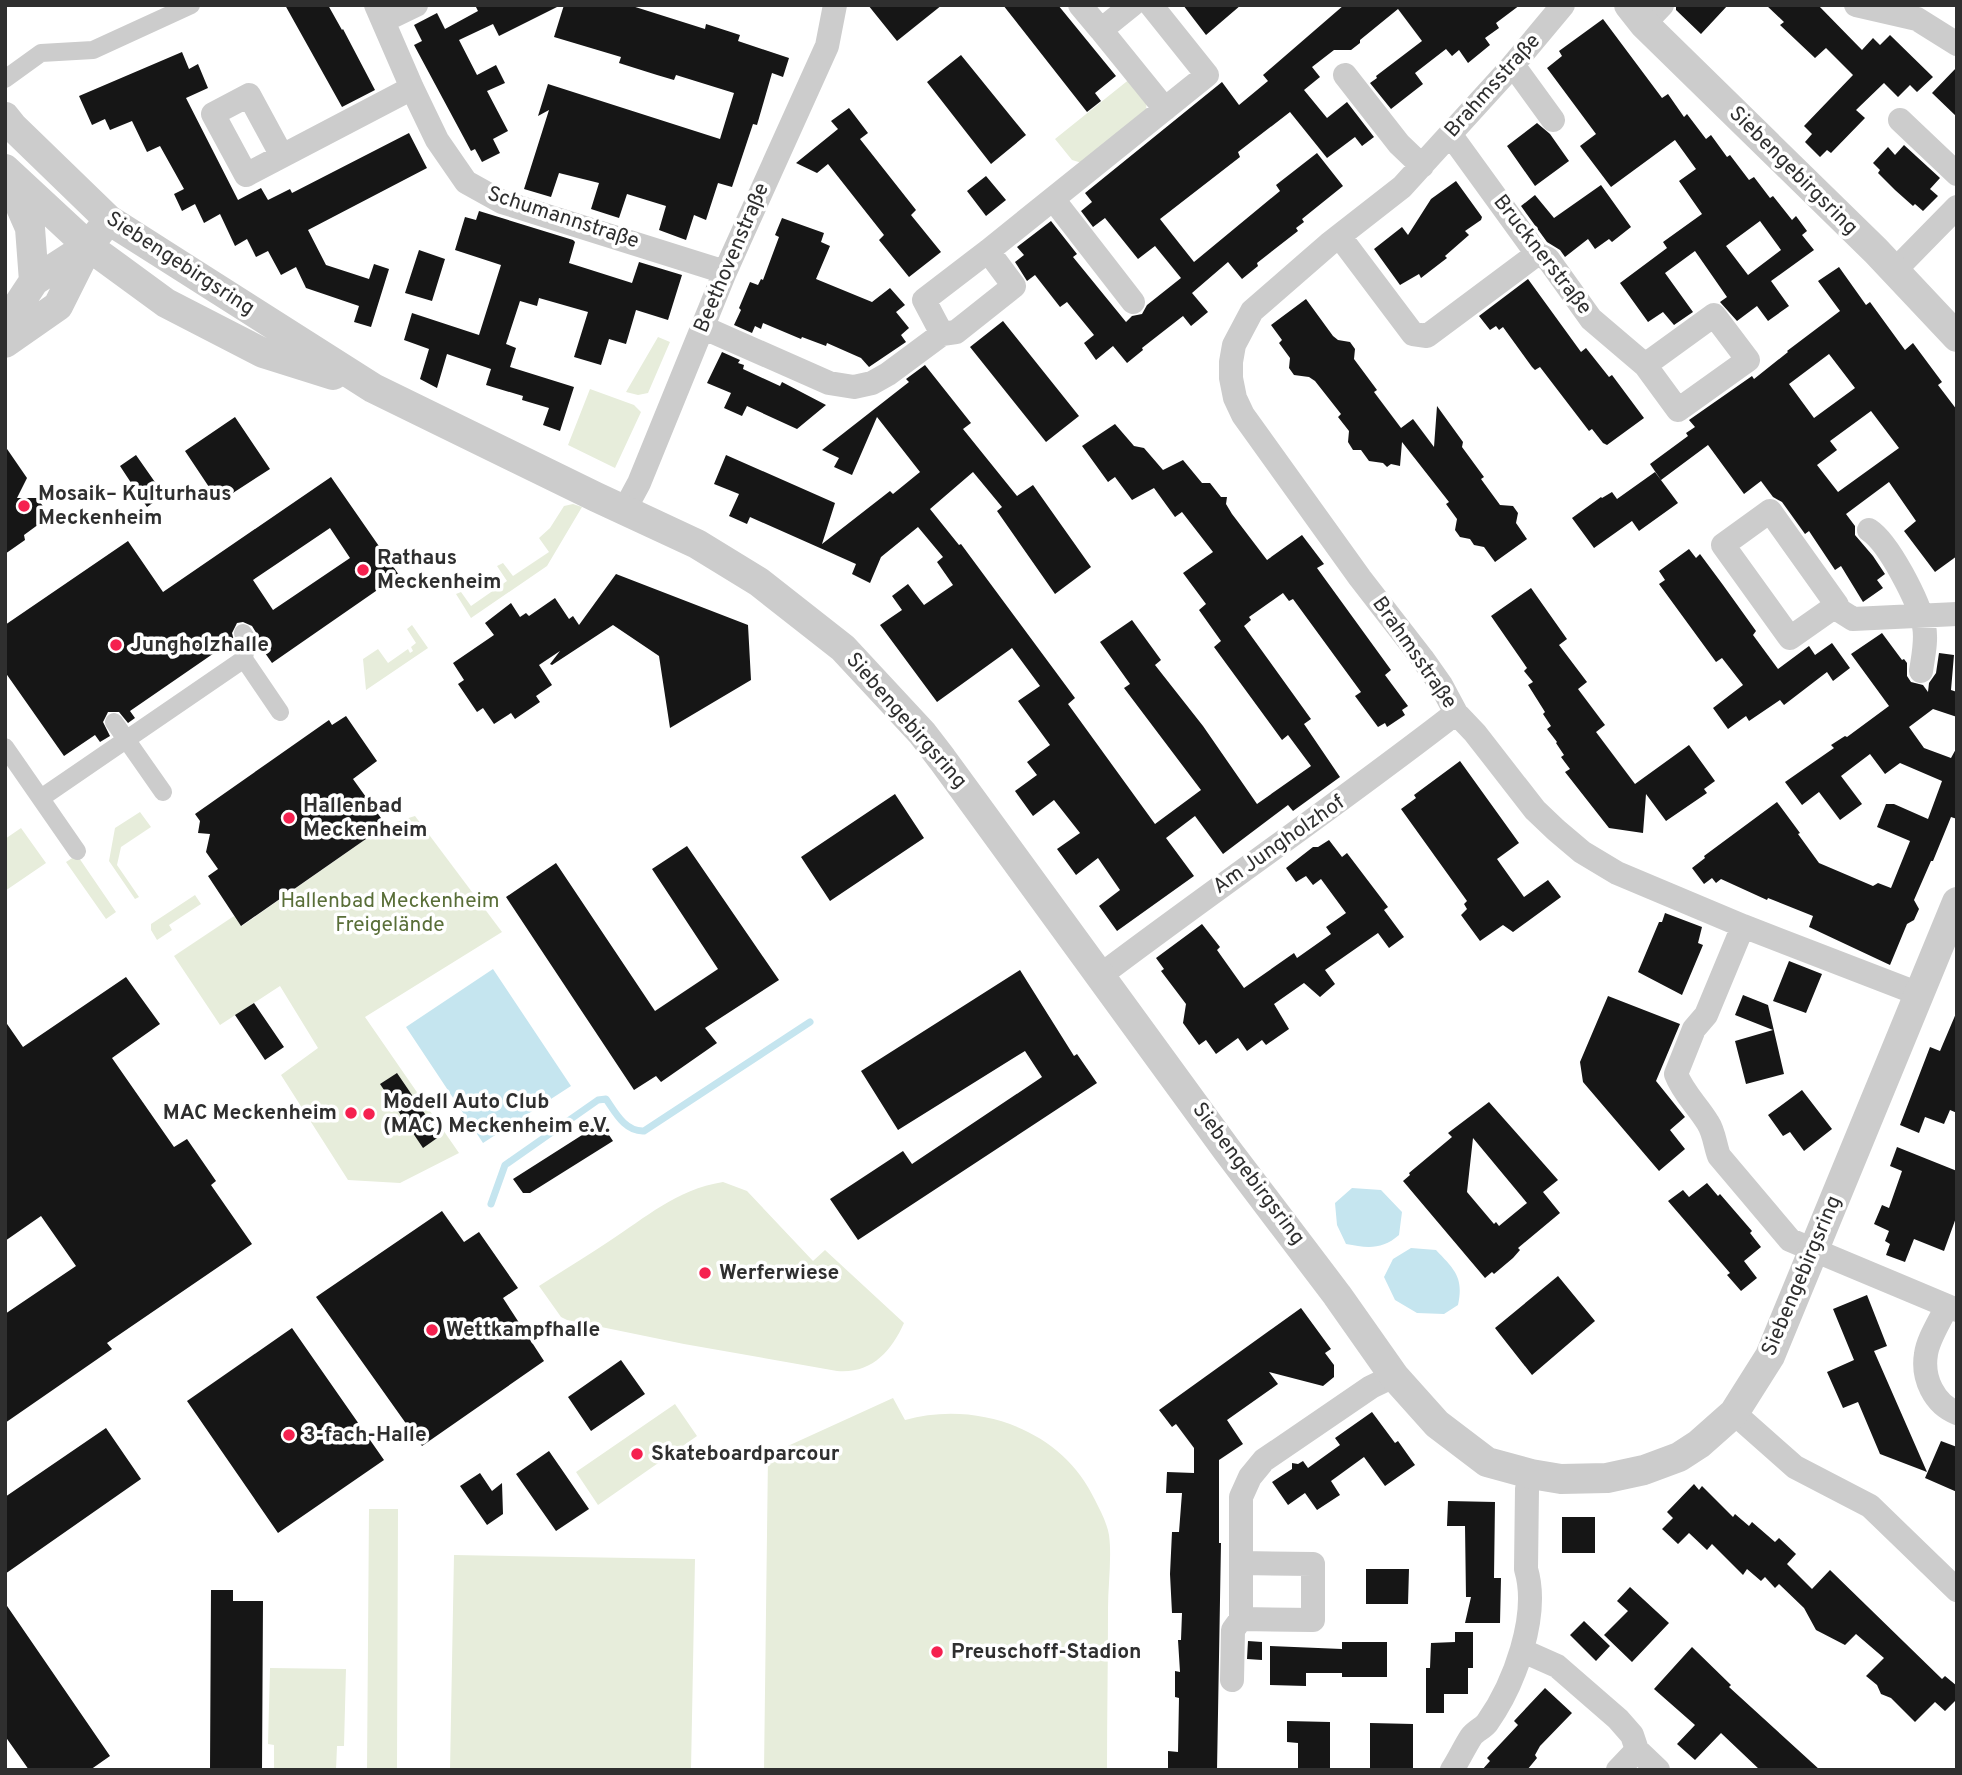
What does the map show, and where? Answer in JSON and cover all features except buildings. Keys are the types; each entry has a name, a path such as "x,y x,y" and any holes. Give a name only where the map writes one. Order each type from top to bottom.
{"street":[{"path":"7,77 41,53 93,50 191,5"},
{"name":"Schumannstraße","path":"416,5 379,13 437,140 466,182 502,202 725,272"},
{"name":"Beethovenstraße","path":"625,509 639,483 725,272 827,46 835,5"},
{"path":"1080,5 1165,109"},
{"path":"1101,30 1132,5"},
{"path":"942,334 924,300 1207,75 1151,5"},
{"name":"Brahmsstraße","path":"1563,5 1513,65 1402,187 1252,311 1234,345 1231,378 1235,398 1243,415 1441,685 1456,713 1475,733 1535,810 1582,852 1617,873 1743,926 1919,994"},
{"path":"1856,5 1917,19 1957,44"},
{"name":"Siebengebirgsring","path":"1645,12 1957,338"},
{"path":"1513,65 1553,120"},
{"path":"1345,75 1399,144 1422,166"},
{"path":"282,156 412,88"},
{"name":"Siebengebirgsring","path":"5,117 109,220 373,388 697,544 759,582 844,648 942,758 1227,1150 1330,1284 1394,1376 1437,1424 1488,1462 1561,1479 1607,1478 1644,1471 1679,1457 1699,1444 1734,1413 1770,1356 1957,902"},
{"path":"1900,120 1957,174"},
{"name":"Brucknerstraße","path":"1450,134 1537,254 1548,259 1591,319 1645,365 1668,410 1678,411 1748,360 1714,315 1645,365"},
{"path":"5,171 30,229 34,281"},
{"name":"Siebengebirgsring","path":"5,171 88,246 166,303 263,353 373,388"},
{"path":"1053,199 1133,302"},
{"path":"1891,267 1903,262 1957,207"},
{"path":"5,343 58,306 88,246 109,220"},
{"path":"1340,237 1413,334 1427,336 1537,254"},
{"path":"5,325 34,281 88,246"},
{"path":"702,327 829,383 854,387 872,383 942,334 956,332 1014,286 988,251"},
{"path":"1770,511 1837,605 1834,607 1790,638 1723,545 1770,511"},
{"path":"1869,530 1876,535 1902,573 1924,626 1921,671"},
{"path":"1834,607 1853,619 1957,614"},
{"path":"238,637 244,659 281,712"},
{"path":"41,798 244,659"},
{"name":"Am Jungholzhof","path":"1101,975 1295,831 1358,789 1456,713"},
{"path":"114,722 163,792"},
{"path":"5,747 77,851"},
{"path":"1743,926 1706,1015 1694,1029 1676,1074 1680,1084 1711,1126 1713,1142 1719,1156 1790,1240 1951,1309 1926,1353 1927,1384 1945,1408 1957,1413"},
{"path":"1233,1680 1233,1630 1241,1619 1241,1497 1250,1477 1264,1460 1371,1387 1394,1376"},
{"path":"1734,1413 1795,1467 1870,1506 1957,1590"},
{"path":"1452,1770 1474,1733 1484,1727 1499,1705 1521,1652 1529,1610 1530,1582 1526,1569 1527,1489 1531,1474"},
{"path":"1241,1619 1313,1620 1313,1564 1242,1563"},
{"path":"1521,1652 1557,1666 1618,1719 1632,1735 1637,1750 1658,1770"},
{"path":"1618,1770 1637,1750"}],"green space":[{"path":"1131,78 1147,98 1146,111 1082,163 1072,160 1055,139"},
{"path":"658,337 670,342 648,393 638,395 626,392"},
{"path":"590,389 634,405 641,412 615,468 568,445"},
{"path":"573,504 582,507 547,566 471,618 456,594 461,592 471,606 507,581 497,566 503,563 513,576 549,552 539,538 550,528 564,506"},
{"path":"412,625 428,648 366,690 363,659 378,649 388,663 408,649 410,653 413,651 411,647 416,643 407,629"},
{"path":"140,812 151,827 121,847 117,865 139,897 135,899 109,861 115,828"},
{"name":"Hallenbad Meckenheim Freigelände","path":"415,816 502,932 365,1017 459,1153 400,1183 348,1180 281,1075 318,1048 280,986 220,1025 174,956 234,916 242,926 386,825"},
{"path":"21,828 46,863 5,891 5,839"},
{"path":"77,855 116,912 106,919 66,862"},
{"path":"195,895 201,904 169,925 172,930 157,940 151,930 151,924"},
{"name":"Werferwiese","path":"723,1182 747,1191 813,1261 825,1250 904,1323 886,1352 870,1365 860,1369 837,1371 684,1344 567,1320 561,1317 539,1286 676,1198 690,1191"},
{"name":"Preuschoff-Stadion","path":"893,1398 905,1420 960,1414 1015,1426 1039,1438 1062,1455 1080,1475 1095,1500 1107,1526 1110,1544 1107,1770 764,1770 768,1455"},
{"name":"Skateboardparcour","path":"675,1404 697,1436 598,1505 576,1472"},
{"path":"369,1509 398,1509 397,1770 367,1770"},
{"path":"454,1555 695,1559 691,1770 450,1770"},
{"path":"270,1668 346,1669 344,1746 337,1746 336,1770 274,1770 274,1745 268,1744"}],"water":[{"path":"493,969 571,1086 483,1143 406,1027"},
{"path":"1352,1188 1381,1190 1402,1212 1399,1235 1374,1247 1346,1244 1337,1225 1335,1203"},
{"path":"1411,1248 1436,1250 1448,1263 1456,1274 1460,1287 1458,1305 1444,1314 1417,1313 1395,1300 1384,1277 1393,1259"}],"waterway":[{"path":"491,1204 505,1165 598,1100 606,1099 626,1125 644,1131 810,1022"}],"place":[{"name":"Mosaik– Kulturhaus Meckenheim","path":"24,506"},
{"name":"Rathaus Meckenheim","path":"363,570"},
{"name":"Jungholzhalle","path":"116,645"},
{"name":"Hallenbad Meckenheim","path":"289,818"},
{"name":"MAC Meckenheim","path":"351,1113"},
{"name":"Modell Auto Club (MAC) Meckenheim e.V.","path":"369,1114"},
{"name":"Werferwiese","path":"705,1273"},
{"name":"Wettkampfhalle","path":"432,1330"},
{"name":"3-fach-Halle","path":"289,1435"},
{"name":"Skateboardparcour","path":"637,1454"},
{"name":"Preuschoff-Stadion","path":"937,1652"}]}
